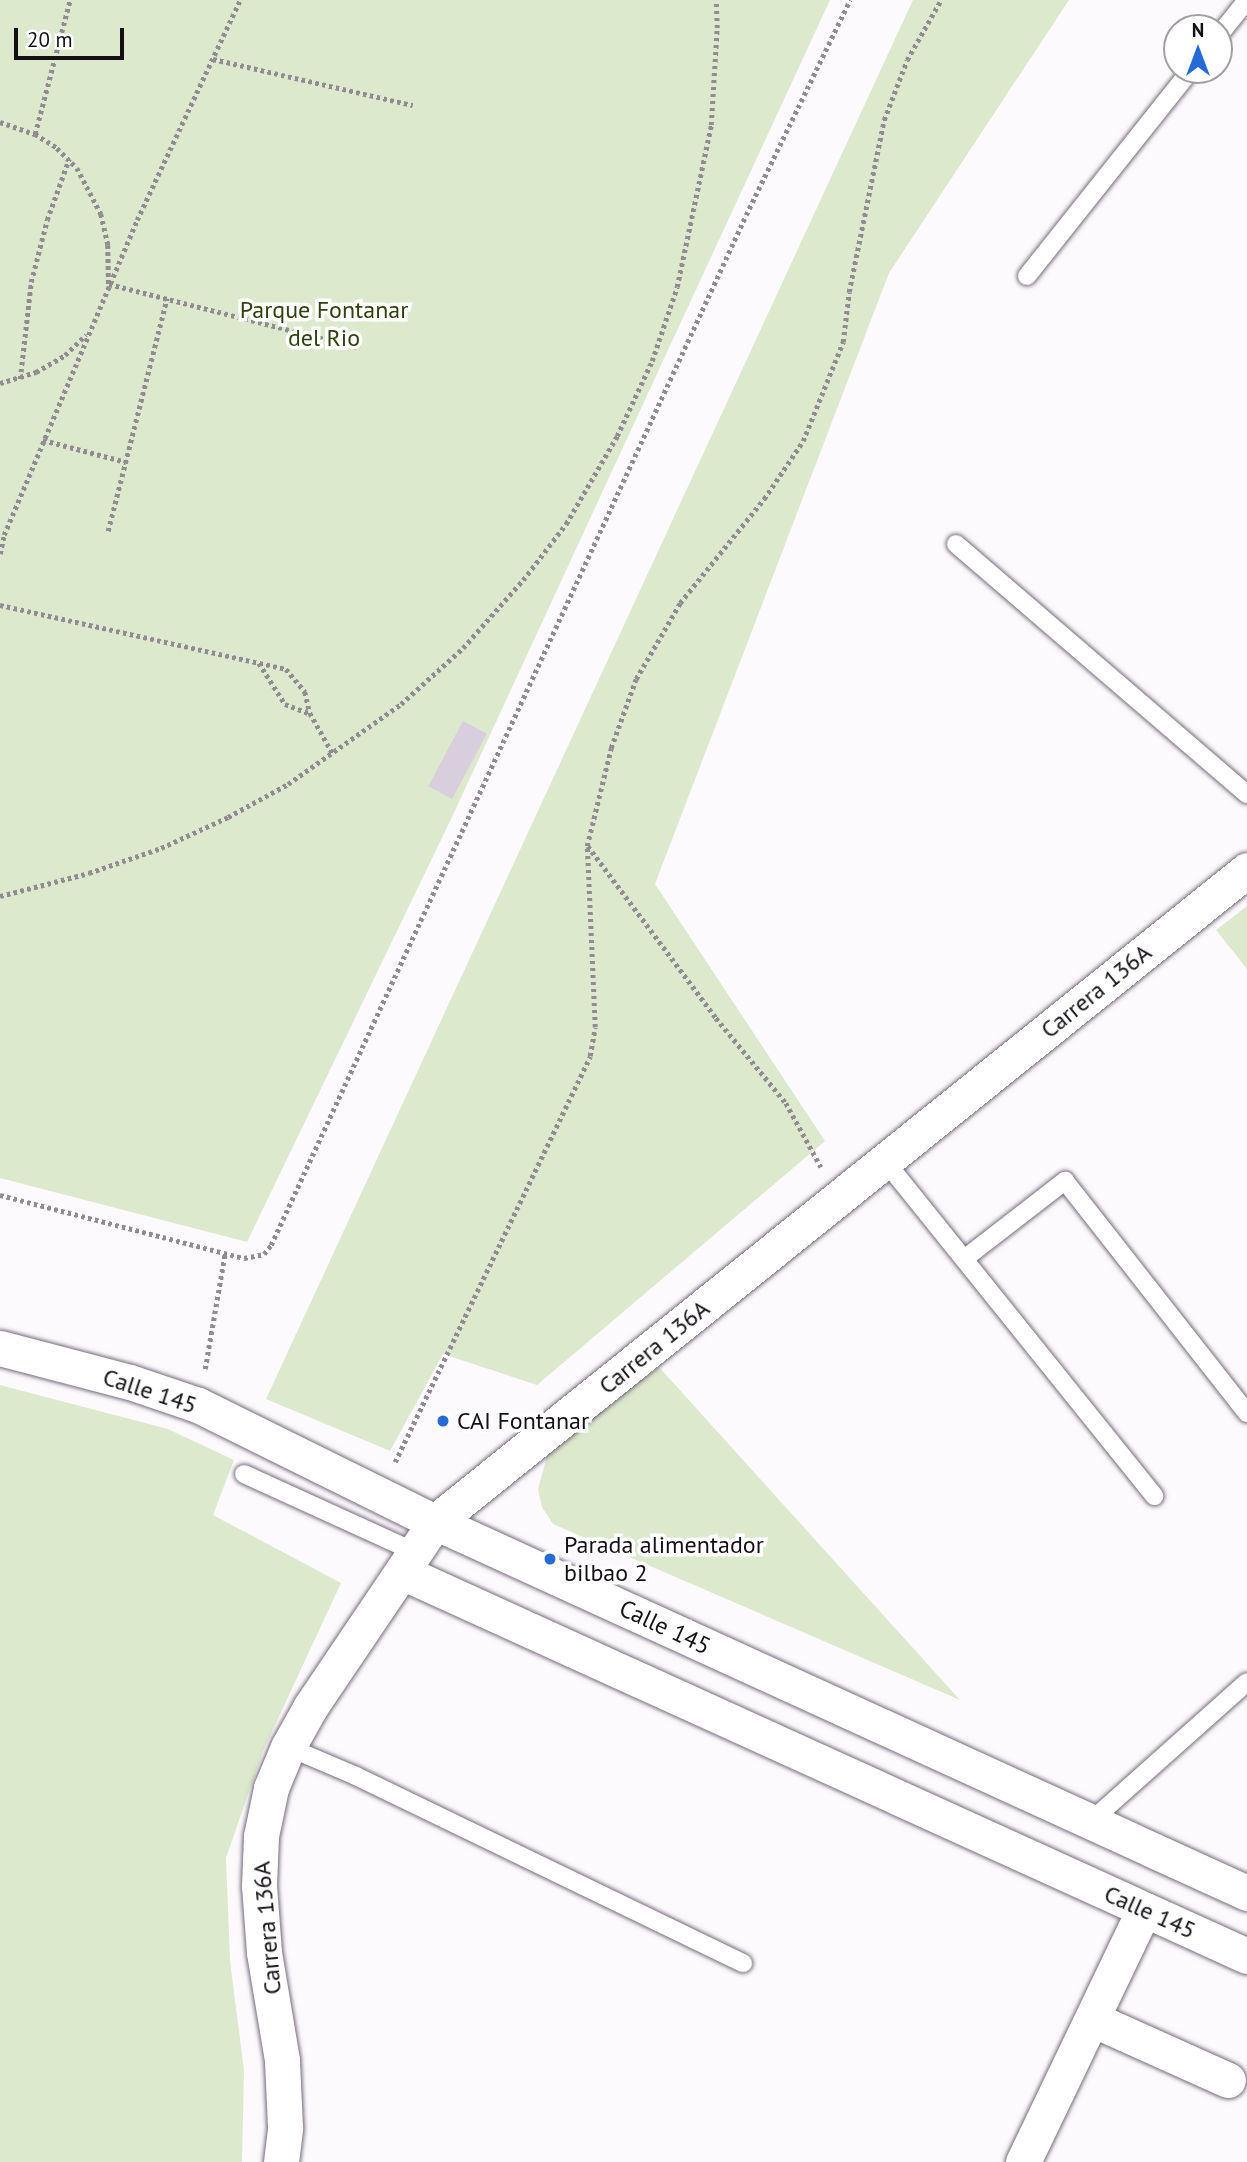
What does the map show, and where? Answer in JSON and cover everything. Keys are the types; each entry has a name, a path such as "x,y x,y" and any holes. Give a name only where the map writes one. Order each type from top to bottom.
{"street":[{"name":"Carrera 136A","path":"281,2162 285,2127 282,2060 264,1952 260,1886 261,1836 271,1788 288,1746 311,1706 435,1522 1247,870"},
{"name":"Calle 145","path":"0,1348 130,1382 198,1405 435,1522 1247,1893"},
{"name":"Calle 145","path":"409,1562 1247,1956"},
{"path":"1023,2162 1144,1909"},
{"path":"1092,2019 1228,2080"}],"lane":[{"path":"1233,18 1247,0"},
{"path":"1027,276 1180,84"},
{"path":"956,544 1247,794"},
{"path":"885,1161 1154,1496"},
{"path":"964,1259 1065,1181 1247,1413"},
{"path":"244,1474 409,1562"},
{"path":"1090,1822 1247,1682"},
{"path":"288,1746 356,1776 743,1963"}],"path":[{"path":"35,134 69,0"},
{"path":"0,554 4,535 109,284 240,0"},
{"path":"0,896 89,873 160,848 228,817 333,754 401,704 436,672 515,590 566,524 617,436 652,361 677,287 697,203 711,125 717,28 716,0"},
{"path":"0,1195 225,1253 254,1258 264,1254 271,1245 746,215 850,0"},
{"path":"380,1494 590,1056 595,1027 587,846 611,748 636,680 680,603 764,499 803,441 843,342 849,292 884,120 906,60 941,0"},
{"path":"213,60 414,105"},
{"path":"0,122 35,134 69,159 93,195 101,214 108,245 109,284"},
{"path":"20,379 31,282 47,220 69,159"},
{"path":"109,284 360,348"},
{"path":"108,531 167,298"},
{"path":"0,383 20,379 65,355 88,333"},
{"path":"43,440 126,462"},
{"path":"0,604 286,668 305,692 310,713 333,754"},
{"path":"260,663 285,704 310,713"},
{"path":"587,846 716,1018 786,1103 839,1198"},
{"path":"198,1405 225,1253"}],"green space":[{"name":"Parque Fontanar del Rio","path":"0,0 830,0 452,817 247,1242 0,1178"},
{"path":"913,0 1069,0 889,273 655,884 825,1141 537,1385 443,1354 390,1451 266,1399"},
{"path":"1247,906 1247,969 1216,930"},
{"path":"659,1367 960,1700 553,1524 542,1507 538,1489 549,1449"},
{"path":"0,1385 168,1429 234,1460 213,1515 341,1583 263,1751 226,1858 230,1961 244,2070 242,2162 0,2162"}],"building":[{"path":"463,721 487,734 452,799 428,786"}],"place":[{"name":"CAI Fontanar","path":"443,1421"},
{"name":"Parada alimentador bilbao 2","path":"550,1559"}]}
